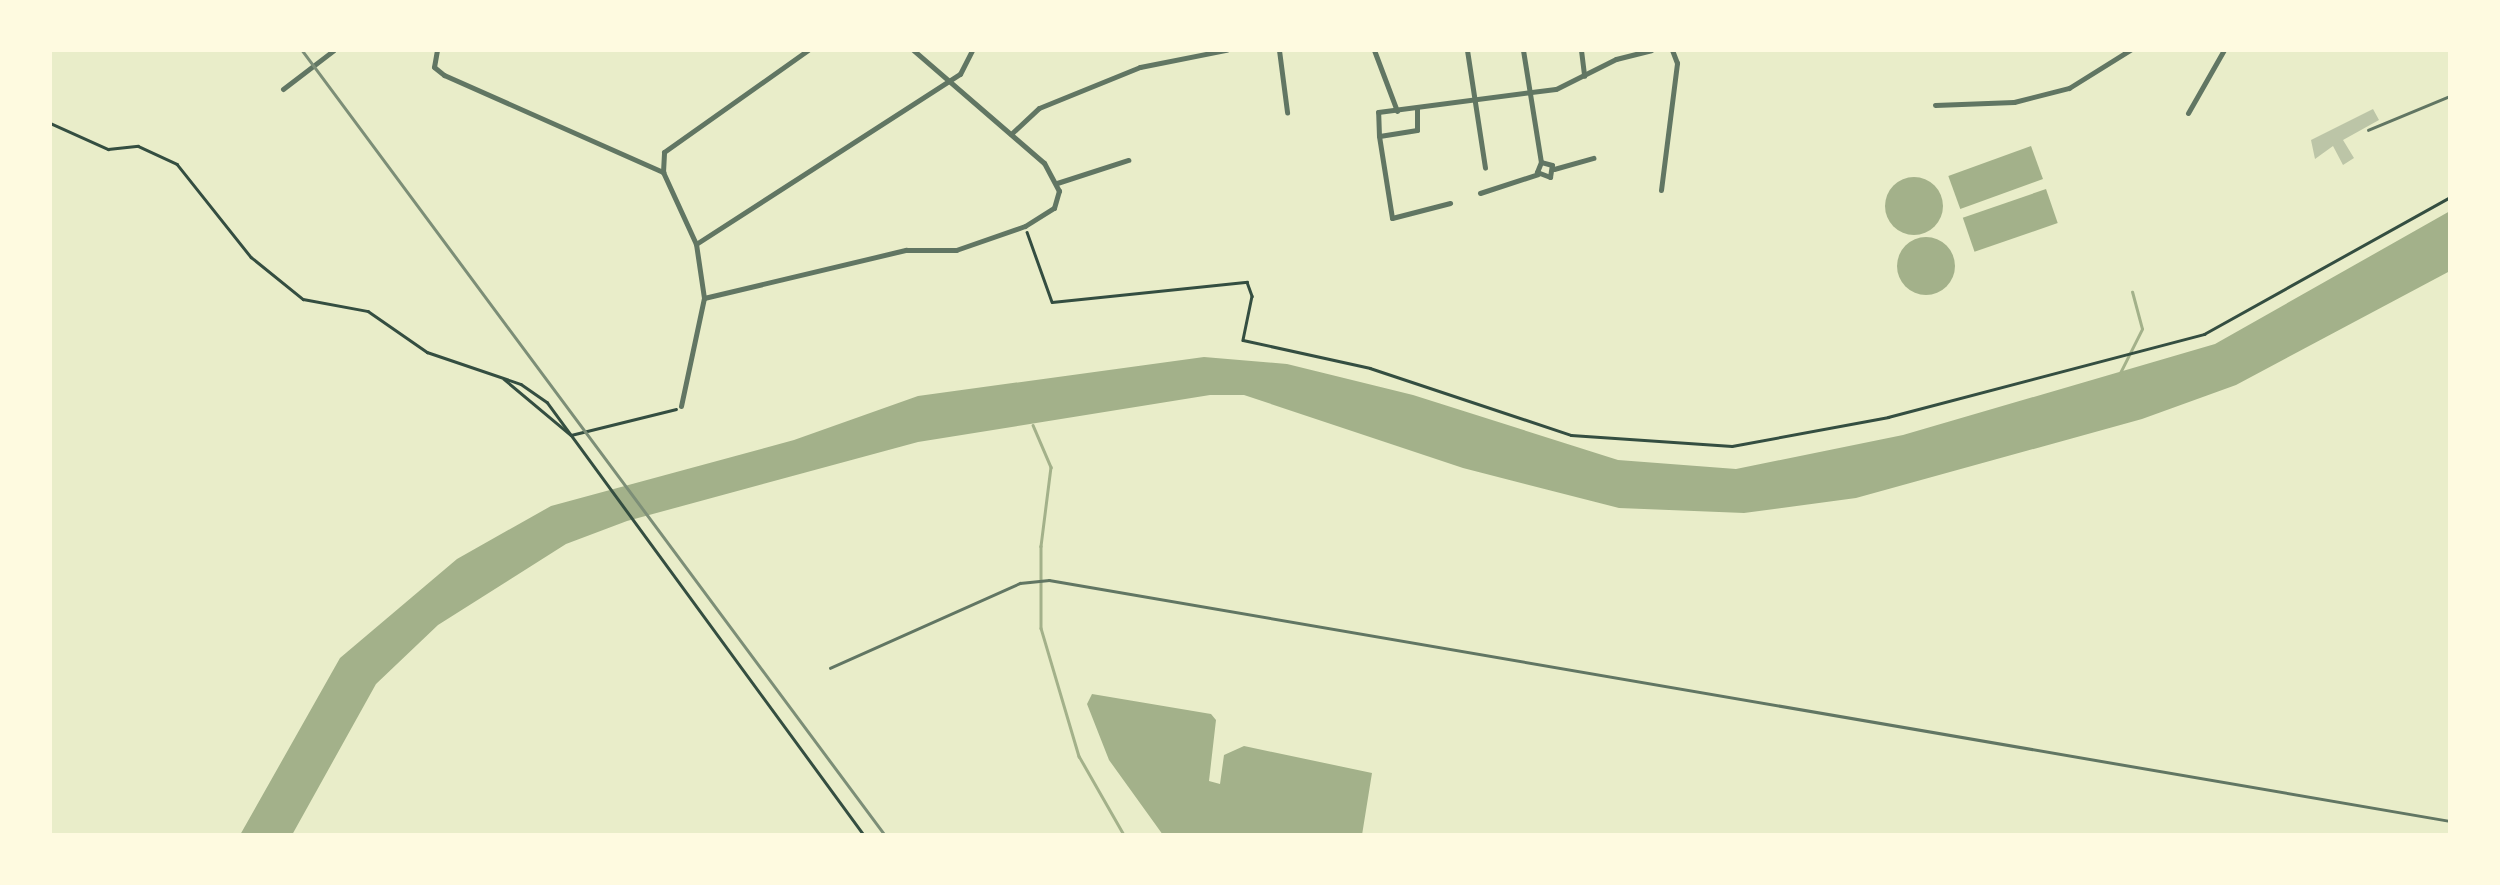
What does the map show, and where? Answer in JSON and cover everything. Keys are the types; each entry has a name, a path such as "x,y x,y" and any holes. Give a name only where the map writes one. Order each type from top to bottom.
{"street":[{"path":"283,90 334,50"},
{"path":"436,50 434,66 444,75 663,172"},
{"path":"681,406 704,298 696,244 663,172 668,148 808,50"},
{"path":"913,50 1011,134 1057,183"},
{"path":"696,244 960,74 972,50"},
{"path":"1011,134 1040,108 1140,67 1226,50"},
{"path":"1279,50 1287,112"},
{"path":"1374,50 1396,111"},
{"path":"1466,50 1484,168"},
{"path":"1522,50 1541,162 1538,174"},
{"path":"1580,50 1584,76"},
{"path":"1450,204 1392,218 1378,112 1530,94 1584,76 1635,51 1651,50"},
{"path":"1660,190 1676,63 1672,50"},
{"path":"1935,105 2014,102 2069,88 2130,50"},
{"path":"2188,112 2224,50"},
{"path":"1380,136 1417,130 1417,108"},
{"path":"1480,193 1538,174 1548,178 1554,169 1593,158"},
{"path":"1057,183 1128,160"},
{"path":"1541,162 1554,169"},
{"path":"704,298 906,250 956,250 1025,226 1054,208 1057,183"}],"lane":[{"path":"2368,130 2450,96"},
{"path":"830,668 1020,583 1048,580 2450,821"}],"path":[{"path":"50,123 108,149 138,146 177,164 250,258 303,299 368,312 427,352 530,388 566,424 864,835"},
{"path":"1025,226 1052,302 1247,282 1252,296 1243,340 1370,368 1571,435 1670,445 1772,443 2135,352 2222,326 2450,197"},
{"path":"503,378 575,436 681,406"}],"shaded area":[{"path":"2031,146 2043,179 1960,209 1948,176"},
{"path":"1914,177 1934,186 1943,206 1934,226 1914,235 1894,226 1885,206 1894,186"},
{"path":"2046,189 2058,223 1975,252 1963,218"},
{"path":"2450,211 2450,271 2236,385 2142,419 1856,498 1744,513 1619,508 1463,468 1244,395 1210,395 918,442 627,521 566,544 438,625 376,684 292,835 240,835 340,658 457,559 551,506 794,440 918,396 1204,357 1287,364 1413,395 1618,460 1736,469 1903,435 2215,344"},
{"path":"1926,237 1946,246 1955,266 1946,286 1926,295 1906,286 1897,266 1906,246"},
{"path":"1092,694 1211,714 1216,720 1209,781 1220,784 1224,755 1244,746 1372,773 1362,835 1163,835 1109,760 1087,704"}],"building":[{"path":"2373,109 2379,120 2343,140 2354,158 2343,165 2333,146 2315,159 2311,140"}],"waterway":[{"path":"2120,373 2142,329 2132,292"},
{"path":"1033,425 1051,467 1041,546 1041,628 1079,756 1124,835"}],"railway":[{"path":"302,50 885,835"}]}
